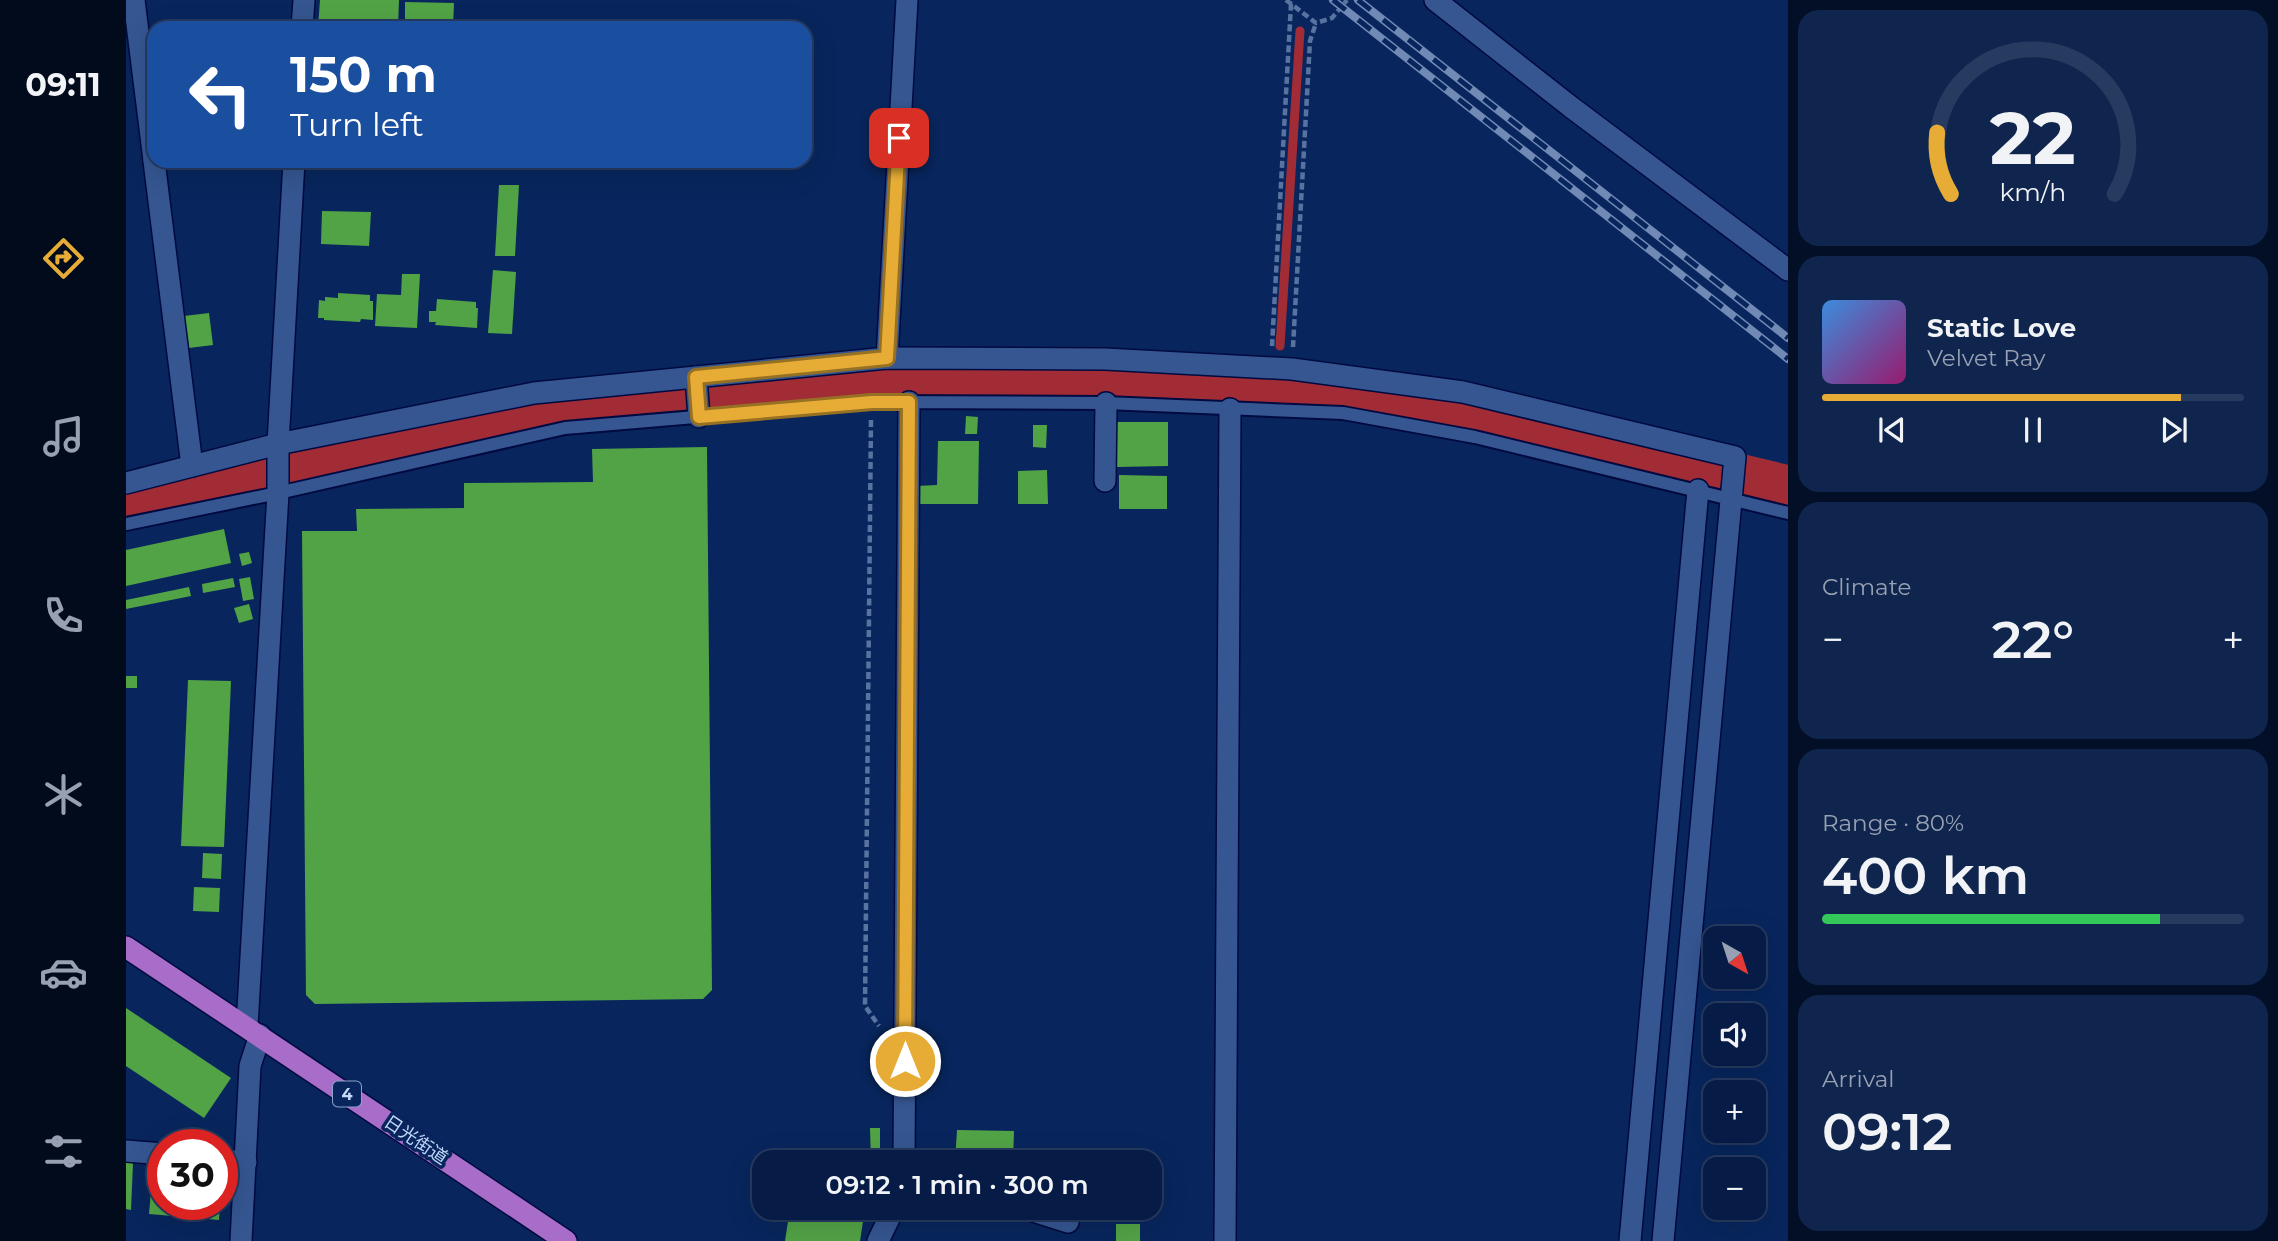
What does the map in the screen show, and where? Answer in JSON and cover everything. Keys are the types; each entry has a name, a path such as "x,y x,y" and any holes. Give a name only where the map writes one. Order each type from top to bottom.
{"highway":[{"name":"日光街道","path":"126,947 566,1241"}],"street":[{"path":"134,0 147,105"},
{"path":"302,21 304,0"},
{"path":"887,358 907,0"},
{"path":"1435,0 1571,107 1788,270"},
{"path":"155,168 192,466"},
{"path":"241,1241 294,168"},
{"path":"126,483 278,444 534,393 887,358 1105,359 1282,368 1463,392 1735,457 1664,1241"},
{"path":"696,377 699,417"},
{"path":"904,1150 909,402"},
{"path":"1105,481 1106,403"},
{"path":"1225,1241 1230,409"},
{"path":"1630,1241 1698,490"},
{"path":"126,1151 147,1153"},
{"path":"238,1161 246,1162"},
{"path":"878,1241 888,1220"},
{"path":"1062,1220 1068,1222"}],"lane":[{"path":"126,524 278,493 565,428 872,402 1106,403 1356,415 1475,437 1788,513"}],"path":[{"path":"1316,23 1332,18 1347,0"},
{"path":"1288,2 1316,23"},
{"path":"1282,368 1288,2"},
{"path":"1282,368 1310,41 1316,23"},
{"path":"872,402 865,1006 889,1040 905,1040"}],"building":[{"path":"320,0 399,0 398,21 318,21"},
{"path":"405,2 454,3 453,21 405,21"},
{"path":"499,185 519,185 515,256 495,256"},
{"path":"322,211 371,212 369,246 321,244"},
{"path":"493,270 516,272 512,334 488,333"},
{"path":"402,274 420,274 417,328 375,326 377,294 401,295"},
{"path":"338,293 370,295 370,301 373,301 373,320 361,319 360,322 318,318 319,300 325,301 325,297 338,298"},
{"path":"437,299 476,302 477,328 435,325 436,322 429,322 429,311 436,311"},
{"path":"209,313 213,345 189,348 184,316"},
{"path":"966,416 978,417 977,434 965,434"},
{"path":"1117,422 1168,422 1168,466 1117,467"},
{"path":"1033,425 1047,425 1046,448 1033,447"},
{"path":"938,441 979,441 978,504 916,504 916,486 937,485"},
{"path":"707,447 712,990 703,999 315,1004 306,995 302,531 357,531 356,509 464,508 464,483 593,482 592,449"},
{"path":"1047,470 1048,504 1018,504 1018,471"},
{"path":"1119,475 1167,476 1167,509 1119,509"},
{"path":"224,529 231,563 126,586 126,550"},
{"path":"249,552 252,563 242,566 239,554"},
{"path":"250,577 254,599 243,601 239,579"},
{"path":"233,578 235,587 203,593 202,584"},
{"path":"189,587 191,596 126,609 126,600"},
{"path":"249,604 253,619 239,623 234,608"},
{"path":"126,676 137,676 137,688 126,688"},
{"path":"188,680 231,681 224,847 181,846"},
{"path":"203,853 222,854 221,879 202,878"},
{"path":"194,887 220,888 219,912 193,911"},
{"path":"126,1008 231,1078 204,1118 126,1066"},
{"path":"870,1128 880,1128 880,1150 871,1150"},
{"path":"957,1130 1014,1131 1013,1150 956,1150"},
{"path":"126,1162 133,1163 131,1210 126,1209"},
{"path":"788,1220 863,1220 860,1241 785,1241"},
{"path":"1116,1224 1140,1224 1140,1241 1116,1241"}],"waterway":[{"path":"1280,346 1300,31"},
{"path":"126,502 200,482 539,411 878,383 1108,382 1344,394 1441,408 1788,491"}],"railway":[{"path":"1333,0 1788,359"},
{"path":"1358,0 1788,338"}],"route":[{"path":"899,138 887,358 696,377 699,417 872,402 909,402 905,1061"}]}
